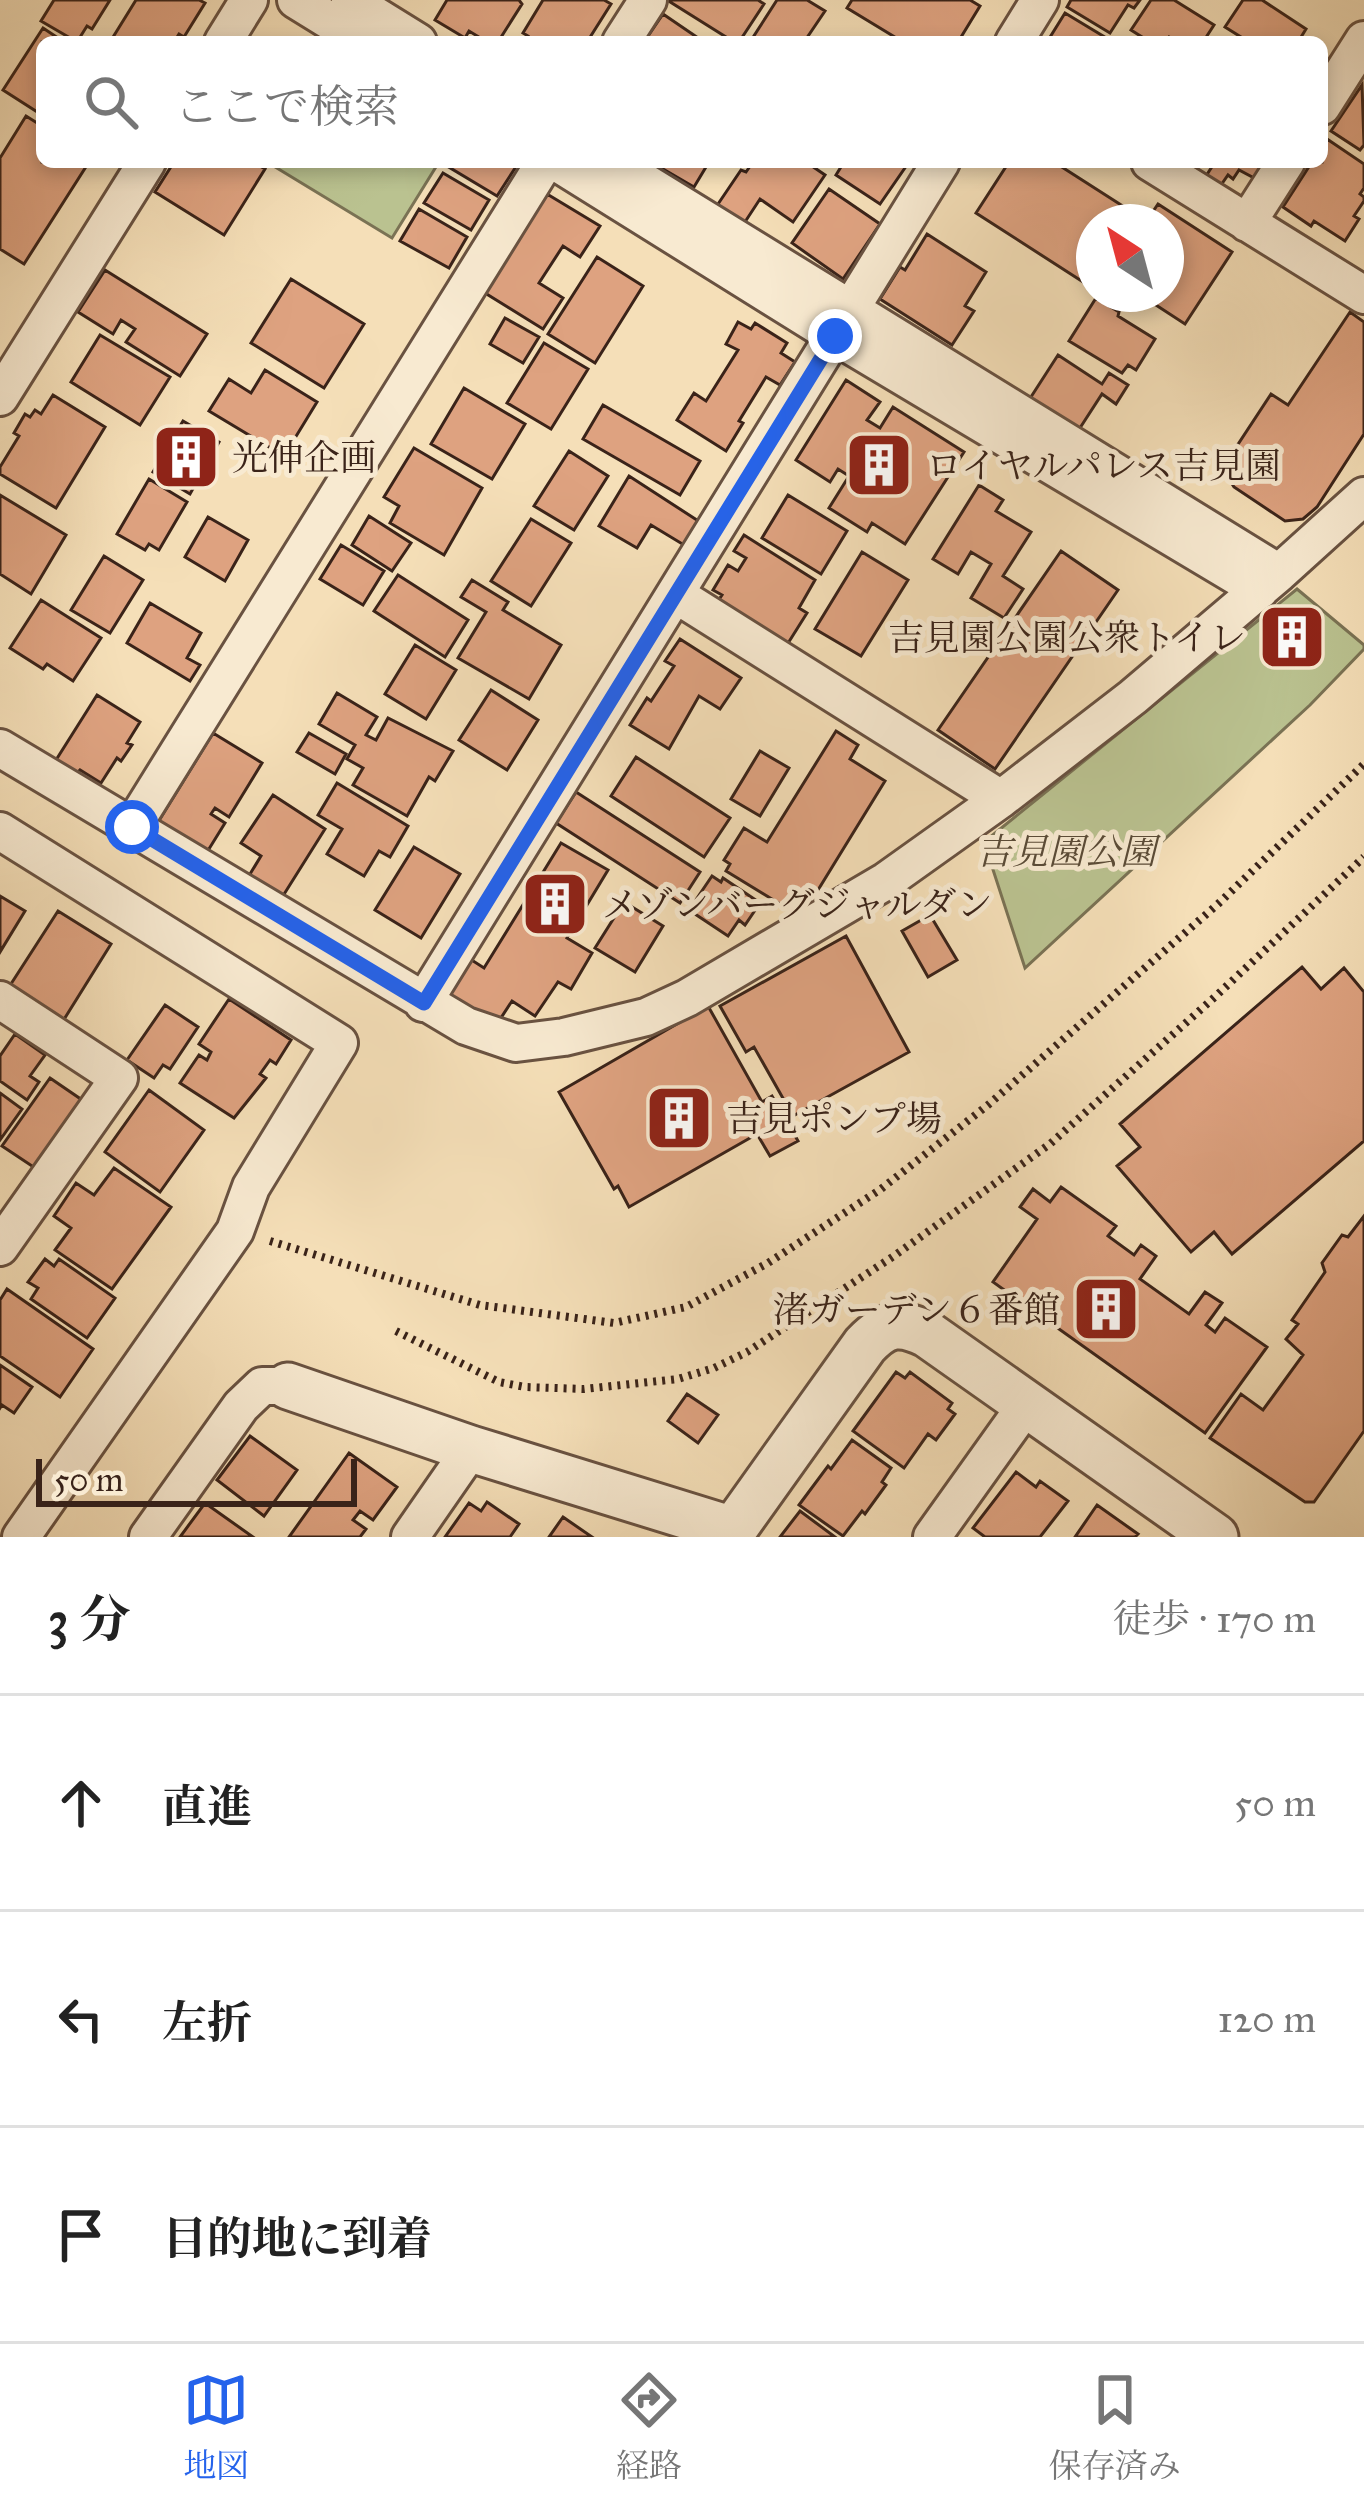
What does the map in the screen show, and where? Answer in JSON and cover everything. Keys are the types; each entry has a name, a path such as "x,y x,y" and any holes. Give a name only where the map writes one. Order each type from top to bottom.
{"street":[{"path":"227,36 249,0"},
{"path":"296,0 354,36"},
{"path":"350,0 408,36"},
{"path":"625,36 648,0"},
{"path":"1018,36 1040,0"},
{"path":"1328,97 1364,40"},
{"path":"0,398 143,168"},
{"path":"132,827 541,168"},
{"path":"567,168 843,323 1269,581"},
{"path":"621,168 843,323"},
{"path":"424,1003 937,168"},
{"path":"1159,168 1364,296"},
{"path":"1247,224 1282,168"},
{"path":"0,748 466,1026 516,1043 564,1037 646,1017 687,998 886,881 1133,697 1364,496"},
{"path":"675,594 1001,799"},
{"path":"0,831 339,1043 251,1187 235,1231 21,1537"},
{"path":"0,1000 119,1078 0,1246"},
{"path":"148,1537 241,1406 262,1387 288,1385 666,1524 733,1530 865,1345 879,1330 895,1325 927,1334 1201,1533"},
{"path":"932,1537 1027,1404"},
{"path":"410,1537 471,1449"}],"path":[{"path":"235,1231 480,1305 614,1323 686,1307 768,1263 881,1189 988,1105 1218,904 1364,764"},
{"path":"397,1331 499,1382 525,1387 584,1389 678,1379 747,1352 894,1256 1050,1144 1364,857"}],"green space":[{"path":"277,168 435,168 392,238"},
{"name":"吉見園公園","path":"1297,589 1364,649 1310,705 1025,968 984,842"}],"building":[{"path":"54,0 110,0 92,29 87,26 81,36 67,36 41,21"},
{"path":"136,0 205,3 185,36 114,36"},
{"path":"447,0 519,0 522,4 502,36 477,36 469,31 462,36 435,20"},
{"path":"543,0 611,4 591,36 523,33"},
{"path":"667,0 758,0 764,4 743,36 724,36"},
{"path":"777,0 807,0 825,11 808,36 754,36"},
{"path":"852,0 970,0 980,6 962,36 893,36 847,8"},
{"path":"1071,0 1140,0 1134,8 1128,5 1110,33 1067,7"},
{"path":"1151,0 1174,0 1214,25 1207,36 1140,36 1131,30"},
{"path":"1243,0 1262,0 1306,29 1302,36 1239,36 1225,27"},
{"path":"1065,13 1103,36 1051,36"},
{"path":"663,14 695,36 648,36"},
{"path":"36,39 36,111 3,90"},
{"path":"1362,85 1364,145 1360,150 1331,131"},
{"path":"26,116 36,122 36,168 85,168 24,264 0,249 0,158"},
{"path":"1328,140 1364,164 1360,194 1364,201 1345,241 1283,207 1308,168 1328,168"},
{"path":"170,168 265,169 224,235 155,192"},
{"path":"450,168 515,168 497,196"},
{"path":"661,168 705,168 694,187"},
{"path":"749,168 815,168 825,175 793,222 760,199 743,225 716,207 741,170"},
{"path":"840,168 905,168 880,204 836,175"},
{"path":"1005,168 1063,168 1120,204 1076,204 1076,277 976,213"},
{"path":"1211,168 1262,168 1256,179 1239,170 1221,185 1206,176"},
{"path":"443,173 489,200 471,230 424,203"},
{"path":"829,189 880,224 843,279 792,243"},
{"path":"547,194 600,226 580,257 563,246 539,283 563,298 543,329 485,293"},
{"path":"419,209 467,237 449,268 400,241"},
{"path":"1184,221 1232,252 1185,324 1167,312 1184,312"},
{"path":"927,234 986,272 965,306 974,311 952,345 880,299"},
{"path":"597,257 643,286 595,363 548,334"},
{"path":"105,270 207,334 180,376 126,342 135,329 121,320 113,334 78,312"},
{"path":"291,279 364,324 324,388 251,343"},
{"path":"1087,312 1119,312 1118,316 1155,339 1136,370 1128,365 1122,373 1069,341"},
{"path":"1350,312 1364,322 1364,434 1317,507 1303,519 1285,521 1234,487 1227,476 1233,464 1229,458 1271,394 1288,405"},
{"path":"505,318 539,337 523,363 490,344"},
{"path":"738,322 751,329 755,323 787,343 781,353 795,362 780,385 766,377 726,451 677,420 694,393 706,401 738,350 726,344"},
{"path":"100,335 170,377 140,425 71,382"},
{"path":"544,343 588,369 551,429 507,403"},
{"path":"1058,355 1102,384 1109,373 1128,385 1116,404 1102,394 1078,431 1029,400"},
{"path":"265,370 317,402 284,456 209,411 229,379 251,393"},
{"name":"ロイヤルパレス吉見園","path":"846,380 880,402 867,420 880,428 893,407 964,452 905,544 872,523 867,532 829,508 849,476 838,469 830,482 796,460"},
{"path":"464,388 525,424 492,479 431,444"},
{"path":"53,395 105,427 56,508 0,474 25,414 30,417 35,410 41,414"},
{"path":"603,405 700,461 680,495 583,439"},
{"name":"光伸企画","path":"183,421 219,442 190,494 153,472"},
{"path":"414,448 482,488 444,555 390,523 399,506 384,497"},
{"path":"569,451 608,476 574,530 534,506"},
{"path":"629,476 703,524 689,548 651,525 637,548 599,526"},
{"path":"149,479 187,502 159,550 149,544 145,550 117,534"},
{"path":"979,485 1003,500 996,511 1031,532 1003,576 1023,589 1004,618 971,598 991,564 971,552 958,574 933,559"},
{"path":"0,495 66,535 31,594 0,574"},
{"path":"788,495 847,531 821,574 762,538"},
{"path":"369,516 411,543 392,571 352,545"},
{"path":"208,517 248,540 225,581 185,557"},
{"path":"531,519 571,543 531,606 491,581"},
{"path":"744,535 815,580 799,608 807,613 785,648 716,604 722,595 713,590 728,565 738,571 746,558 734,551"},
{"path":"341,545 384,571 363,605 320,579"},
{"path":"1061,551 1118,590 995,769 938,730"},
{"path":"862,552 908,580 861,656 815,629"},
{"path":"104,556 143,580 110,633 71,610"},
{"path":"398,575 468,620 445,657 374,611"},
{"path":"472,580 508,602 503,610 561,645 529,699 458,658 486,612 461,597"},
{"path":"41,600 101,638 73,681 10,648"},
{"path":"150,603 201,633 187,658 200,665 190,681 127,643"},
{"name":"吉見園公園公衆トイレ","path":"1292,621 1308,641 1292,653 1276,633"},
{"path":"680,639 741,678 720,709 699,696 669,749 630,725 674,666 665,661"},
{"path":"415,645 456,670 426,719 385,694"},
{"path":"491,690 538,720 507,770 459,740"},
{"path":"337,693 377,717 366,735 376,740 388,718 453,751 435,781 429,777 407,816 353,785 363,768 347,759 355,745 319,724"},
{"path":"97,695 140,722 127,743 132,745 101,783 56,760"},
{"path":"836,731 858,745 850,759 885,781 798,915 726,871 730,864 724,860 744,828 767,842"},
{"path":"213,733 262,763 229,817 215,808 211,814 225,823 204,857 155,827"},
{"path":"309,733 346,754 335,774 297,752"},
{"path":"760,751 789,768 760,816 731,799"},
{"path":"636,757 730,818 704,857 611,796"},
{"path":"337,783 408,826 390,857 379,851 364,876 327,854 342,829 318,815"},
{"path":"576,792 700,872 680,903 556,823"},
{"path":"273,795 325,829 281,899 247,879 261,856 241,843"},
{"name":"メゾンバーグジャルダン","path":"561,843 608,870 567,938 592,953 571,989 558,982 535,1016 512,1001 495,1027 443,994 467,957 484,968"},
{"path":"414,847 460,874 421,938 375,910"},
{"path":"712,876 721,882 723,878 760,903 745,925 739,920 728,936 689,910"},
{"path":"0,896 25,911 0,952"},
{"path":"624,902 663,926 635,972 595,948"},
{"path":"58,911 111,944 63,1021 9,987"},
{"path":"930,915 957,960 928,977 902,931"},
{"name":"吉見ポンプ場","path":"846,936 909,1052 793,1116 754,1047 746,1052 720,1006"},
{"path":"1302,967 1321,989 1344,968 1364,992 1364,1141 1232,1254 1214,1232 1191,1252 1117,1166 1140,1147 1120,1124"},
{"path":"229,999 291,1040 276,1064 270,1060 260,1074 266,1078 234,1118 180,1083 199,1055 207,1060 211,1052 199,1044"},
{"path":"165,1005 198,1027 170,1069 163,1065 154,1078 127,1060"},
{"name":"吉見ポンプ場","path":"708,1006 762,1102 772,1096 798,1141 770,1156 757,1134 629,1207 559,1092"},
{"path":"15,1034 45,1055 30,1076 39,1082 27,1100 0,1081 0,1056"},
{"path":"50,1078 85,1102 38,1170 2,1146"},
{"path":"149,1090 204,1130 160,1192 105,1152"},
{"path":"0,1093 22,1109 0,1140"},
{"path":"114,1168 171,1207 112,1289 55,1250 71,1228 54,1216 76,1183 94,1195"},
{"name":"渚ガーデン６番館","path":"1061,1187 1116,1226 1108,1236 1134,1255 1141,1245 1156,1256 1140,1279 1189,1314 1205,1292 1222,1303 1206,1325 1215,1332 1225,1318 1267,1347 1205,1433 993,1282 1037,1219 1020,1207 1033,1189 1050,1202"},
{"path":"1364,1216 1364,1431 1314,1502 1305,1502 1210,1438 1241,1394 1263,1410 1303,1355 1286,1339 1298,1324 1292,1320 1325,1272 1322,1263 1342,1235 1348,1237"},
{"path":"45,1259 54,1266 59,1259 115,1298 87,1338 31,1299 38,1288 28,1282"},
{"path":"7,1289 93,1349 60,1397 0,1356 0,1300"},
{"path":"0,1365 32,1387 14,1413 0,1408"},
{"path":"896,1372 905,1378 910,1372 952,1403 948,1409 955,1414 936,1440 928,1434 904,1468 853,1431"},
{"path":"687,1394 718,1415 698,1443 668,1421"},
{"path":"250,1436 297,1470 264,1516 217,1480"},
{"path":"852,1440 891,1468 882,1482 886,1485 843,1536 799,1505"},
{"path":"349,1453 397,1487 373,1520 360,1511 353,1520 366,1529 360,1537 289,1537"},
{"path":"1016,1472 1036,1487 1040,1481 1068,1501 1040,1537 985,1537 973,1528"},
{"path":"487,1502 519,1524 510,1537 445,1537 469,1503 481,1511"},
{"path":"205,1503 253,1537 180,1537"},
{"path":"1097,1505 1138,1534 1075,1537"},
{"path":"800,1511 835,1537 780,1537"},
{"path":"563,1517 592,1537 549,1537"}],"place":[{"name":"光伸企画","path":"186,457"},
{"name":"ロイヤルパレス吉見園","path":"879,465"},
{"name":"吉見園公園公衆トイレ","path":"1292,637"},
{"name":"メゾンバーグジャルダン","path":"555,904"},
{"name":"吉見ポンプ場","path":"679,1118"},
{"name":"渚ガーデン６番館","path":"1106,1309"}],"route":[{"path":"132,827 424,1003 835,336"}]}
